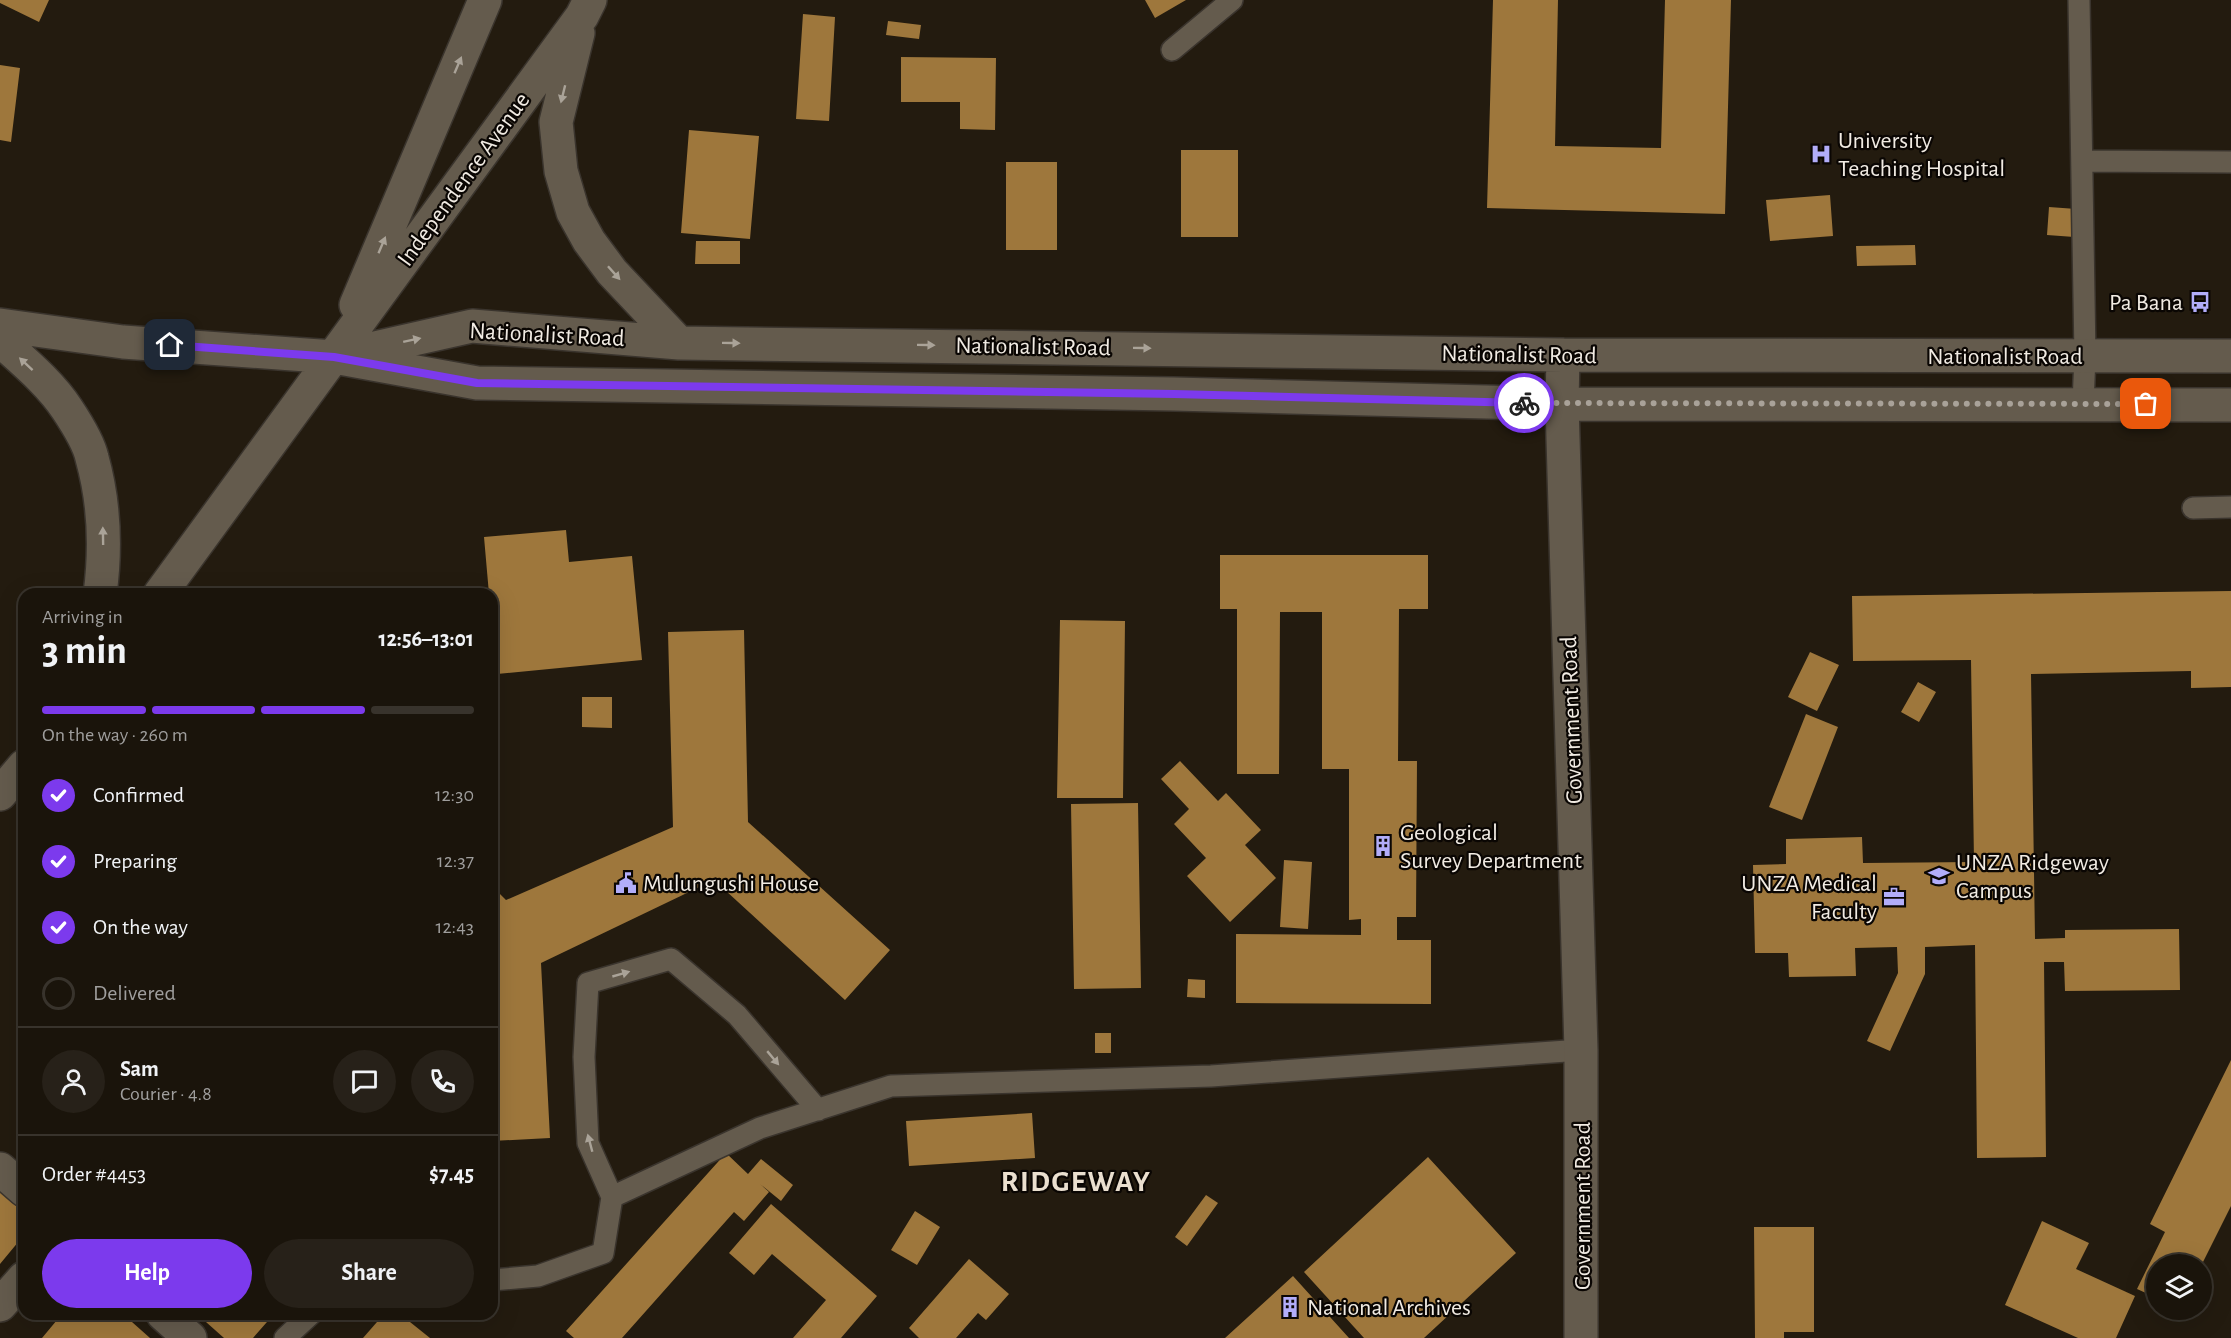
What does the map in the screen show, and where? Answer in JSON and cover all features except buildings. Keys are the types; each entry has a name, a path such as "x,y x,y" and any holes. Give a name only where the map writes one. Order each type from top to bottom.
{"main road":[{"name":"Independence Avenue","path":"334,357 485,0"},
{"name":"Independence Avenue","path":"164,588 586,8"},
{"path":"586,8 556,122 561,171 573,212 589,241 612,272 679,343"},
{"path":"0,325 123,342 334,357"},
{"name":"Nationalist Road","path":"334,357 472,326 679,343 1563,355 2231,356"},
{"path":"0,340 31,367 67,408 92,456 103,521 101,588"},
{"name":"Government Road","path":"1563,355 1562,404 1581,1050 1581,1338"},
{"name":"Nationalist Road","path":"334,357 477,383 1174,394 1562,404 2231,405"},
{"path":"0,794 18,773"},
{"path":"0,1168 18,1184"},
{"path":"0,1305 18,1285"},
{"path":"170,1320 190,1338"}],"lane":[{"path":"1172,50 1232,0"},
{"path":"2079,0 2085,356 2083,404"},
{"path":"2082,161 2231,162"},
{"path":"2193,508 2231,507"},
{"path":"498,1279 538,1276 603,1253 612,1197 588,1143 584,1057 588,983 671,959 737,1015 818,1110"},
{"path":"612,1197 760,1128 891,1086 1211,1076 1581,1050"},
{"path":"285,1338 304,1320"}],"way so far":[{"path":"1524,403 2146,404"}],"place":[{"name":"University Teaching Hospital","path":"1821,154"},
{"name":"Pa Bana","path":"2200,302"},
{"name":"Geological Survey Department","path":"1383,846"},
{"name":"UNZA Ridgeway Campus","path":"1939,876"},
{"name":"Mulungushi House","path":"626,883"},
{"name":"UNZA Medical Faculty","path":"1894,897"},
{"name":"National Archives","path":"1290,1307"}],"district":[{"name":"RIDGEWAY","path":"1076,1181"}],"route":[{"path":"170,345 334,357 477,383 1174,394 1524,403"}]}
